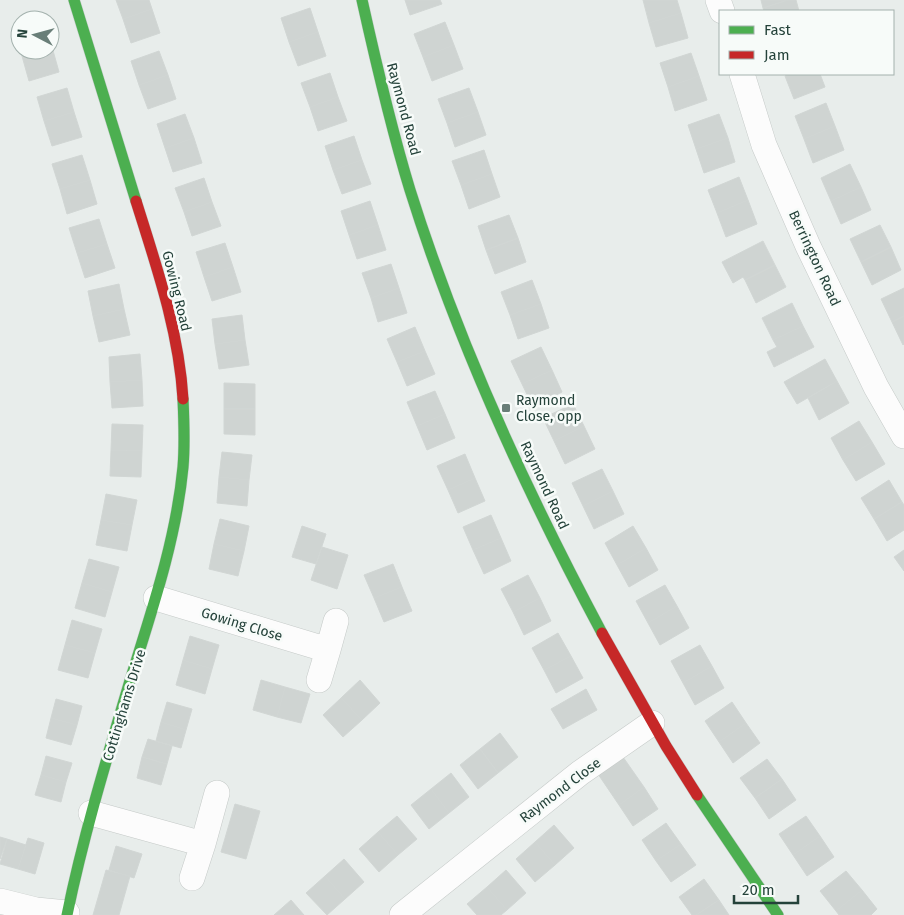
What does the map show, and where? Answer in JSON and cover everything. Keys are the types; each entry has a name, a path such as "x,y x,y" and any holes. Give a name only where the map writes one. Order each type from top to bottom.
{"street":[{"name":"Gowing Road","path":"74,0 156,266 175,339 183,399 183,464 175,527 156,598"},
{"name":"Raymond Road","path":"362,0 410,189 451,309 506,438 561,557 614,659 733,851 778,915"},
{"name":"Berrington Road","path":"742,75 764,145 808,246 876,387 904,436"},
{"name":"Gowing Close","path":"156,598 328,650"},
{"name":"Cottinghams Drive","path":"0,901 36,910 67,914 91,813 156,598"},
{"path":"319,680 336,621"},
{"name":"Raymond Close","path":"412,915 470,879 470,860 580,773 652,722"},
{"path":"192,878 217,793"},
{"path":"91,813 203,844"}],"building":[{"path":"116,0 149,0 152,9 123,19"},
{"path":"405,0 440,0 442,4 410,15"},
{"path":"643,0 677,0 681,13 649,23"},
{"path":"761,0 788,0 763,8"},
{"path":"788,0 796,0 799,10 764,10 763,8"},
{"path":"310,8 318,32 289,42 281,18"},
{"path":"152,9 160,33 131,43 123,19"},
{"path":"681,13 688,38 656,47 649,23"},
{"path":"445,22 454,45 423,57 414,34"},
{"path":"318,32 326,56 298,66 289,42"},
{"path":"454,45 463,69 432,81 423,57"},
{"path":"159,51 168,75 139,85 131,61"},
{"path":"691,53 699,76 668,87 660,63"},
{"path":"23,60 56,60 59,72 29,81"},
{"path":"330,73 338,97 310,107 301,83"},
{"path":"168,75 176,99 148,109 139,85"},
{"path":"820,75 825,87 794,99 785,76"},
{"path":"699,76 707,100 675,111 668,87"},
{"path":"67,88 74,112 44,121 37,97"},
{"path":"469,88 478,112 447,123 438,99"},
{"path":"338,97 347,121 318,131 310,107"},
{"path":"826,103 835,126 804,139 795,116"},
{"path":"74,112 82,137 52,146 44,121"},
{"path":"478,112 486,135 455,147 447,123"},
{"path":"185,114 194,138 165,148 157,124"},
{"path":"719,114 728,138 696,149 688,125"},
{"path":"835,126 844,150 813,163 804,139"},
{"path":"354,136 362,160 333,170 325,146"},
{"path":"194,138 202,163 173,172 165,148"},
{"path":"728,138 735,162 704,173 696,149"},
{"path":"484,150 492,174 461,185 452,161"},
{"path":"82,155 90,180 60,189 52,164"},
{"path":"362,160 371,184 342,194 333,170"},
{"path":"850,164 861,187 831,201 821,178"},
{"path":"492,174 500,197 469,209 461,185"},
{"path":"739,177 748,200 717,213 708,190"},
{"path":"204,178 212,202 184,212 175,188"},
{"path":"90,180 97,204 67,214 60,189"},
{"path":"861,187 871,210 841,224 831,201"},
{"path":"748,200 757,224 726,237 717,213"},
{"path":"370,201 378,225 349,235 341,211"},
{"path":"212,202 221,226 192,236 184,212"},
{"path":"509,215 518,238 486,250 478,226"},
{"path":"99,219 107,244 77,253 69,228"},
{"path":"378,225 386,250 357,259 349,235"},
{"path":"880,225 891,247 861,262 850,239"},
{"path":"518,238 526,262 495,274 486,250"},
{"path":"763,241 775,265 745,280 743,277 733,283 722,262"},
{"path":"225,243 233,267 204,277 196,252"},
{"path":"107,244 115,268 85,278 77,253"},
{"path":"891,247 901,270 872,285 861,262"},
{"path":"391,264 399,288 371,298 362,273"},
{"path":"775,265 786,287 756,303 745,280"},
{"path":"233,267 241,292 212,301 204,277"},
{"path":"532,280 541,304 510,315 501,292"},
{"path":"119,284 124,309 93,316 88,291"},
{"path":"399,288 407,313 378,322 371,298"},
{"path":"904,288 904,316 892,322 881,299"},
{"path":"792,303 803,326 773,340 762,318"},
{"path":"541,304 549,328 518,339 510,315"},
{"path":"124,309 130,335 99,342 93,316"},
{"path":"242,315 245,340 215,344 212,319"},
{"path":"904,316 904,344 903,345 892,322"},
{"path":"803,326 814,347 774,367 767,352 777,347 773,340"},
{"path":"415,327 425,351 397,362 387,339"},
{"path":"245,340 249,365 219,369 215,344"},
{"path":"541,347 552,370 522,384 511,361"},
{"path":"425,351 435,374 407,386 397,362"},
{"path":"140,354 142,380 110,382 109,357"},
{"path":"825,359 837,381 797,404 784,382"},
{"path":"552,370 562,392 533,407 522,384"},
{"path":"142,380 143,406 112,408 110,382"},
{"path":"837,381 849,403 819,420 808,398"},
{"path":"224,383 255,384 255,409 224,409"},
{"path":"435,391 445,414 417,426 407,402"},
{"path":"573,404 584,426 554,441 543,418"},
{"path":"224,409 255,409 255,435 224,434"},
{"path":"445,414 455,438 427,450 417,426"},
{"path":"859,421 872,442 843,460 831,438"},
{"path":"112,424 143,425 142,451 111,450"},
{"path":"584,426 595,449 565,464 554,441"},
{"path":"872,442 885,464 856,481 843,460"},
{"path":"111,450 142,451 141,477 110,476"},
{"path":"222,452 252,455 249,480 219,477"},
{"path":"465,454 475,478 448,490 437,466"},
{"path":"602,469 613,491 583,506 572,483"},
{"path":"219,477 249,480 247,506 217,503"},
{"path":"475,478 485,501 458,513 448,490"},
{"path":"889,480 902,502 874,519 861,498"},
{"path":"613,491 624,514 594,529 583,506"},
{"path":"106,494 137,500 132,525 101,520"},
{"path":"902,502 904,505 904,530 887,541 874,519"},
{"path":"491,515 501,538 473,550 463,527"},
{"path":"220,519 249,526 244,551 214,544"},
{"path":"101,520 132,525 127,551 96,545"},
{"path":"302,526 326,534 316,564 292,557"},
{"path":"633,526 646,548 617,565 605,543"},
{"path":"501,538 511,561 484,574 473,550"},
{"path":"214,544 244,551 238,576 209,569"},
{"path":"322,547 348,555 337,589 311,580"},
{"path":"646,548 658,570 629,587 617,565"},
{"path":"904,550 904,571 894,557"},
{"path":"89,559 119,567 112,592 82,583"},
{"path":"393,564 402,587 374,598 364,575"},
{"path":"528,575 540,598 513,612 501,589"},
{"path":"82,583 112,592 105,617 75,608"},
{"path":"665,585 677,606 648,623 636,601"},
{"path":"402,587 412,611 384,622 374,598"},
{"path":"540,598 551,621 524,635 513,612"},
{"path":"677,606 689,628 660,645 648,623"},
{"path":"72,620 102,629 95,653 65,645"},
{"path":"558,633 571,656 544,670 532,648"},
{"path":"190,636 219,645 212,669 183,660"},
{"path":"65,645 95,653 88,678 58,670"},
{"path":"700,645 712,666 683,683 671,661"},
{"path":"571,656 583,678 556,693 544,670"},
{"path":"183,660 212,669 205,694 176,685"},
{"path":"712,666 724,688 695,705 683,683"},
{"path":"261,680 285,687 277,717 253,710"},
{"path":"360,680 380,703 362,720 341,698"},
{"path":"285,687 310,694 301,723 277,717"},
{"path":"586,689 597,710 563,729 551,709"},
{"path":"341,698 362,720 343,737 323,715"},
{"path":"56,699 82,706 77,725 51,718"},
{"path":"167,702 192,709 186,730 161,722"},
{"path":"732,702 746,723 719,742 705,721"},
{"path":"51,718 77,725 71,745 46,738"},
{"path":"161,722 186,730 181,748 156,741"},
{"path":"746,723 760,743 733,763 719,742"},
{"path":"500,733 518,757 498,773 480,749"},
{"path":"148,739 172,746 167,764 142,757"},
{"path":"480,749 498,773 478,789 460,765"},
{"path":"46,756 72,763 66,782 41,775"},
{"path":"142,757 167,764 161,785 137,778"},
{"path":"623,757 644,787 619,805 598,774"},
{"path":"767,759 782,779 755,798 740,778"},
{"path":"451,773 469,797 449,813 431,789"},
{"path":"41,775 66,782 61,802 35,795"},
{"path":"782,779 796,800 769,819 755,798"},
{"path":"644,787 658,809 633,826 619,805"},
{"path":"431,789 449,813 429,829 411,805"},
{"path":"235,804 260,811 246,859 221,852"},
{"path":"397,816 417,839 398,855 378,832"},
{"path":"806,816 820,836 793,855 779,834"},
{"path":"666,823 681,844 656,861 642,840"},
{"path":"554,825 574,848 555,865 535,842"},
{"path":"378,832 398,855 379,872 359,849"},
{"path":"820,836 834,857 807,876 793,855"},
{"path":"0,837 7,839 0,859"},
{"path":"28,838 44,843 35,874 18,869"},
{"path":"7,839 26,845 18,869 0,864"},
{"path":"535,842 555,865 535,882 516,859"},
{"path":"681,844 696,865 671,882 656,861"},
{"path":"116,846 142,854 134,878 109,870"},
{"path":"344,859 364,882 345,899 325,876"},
{"path":"106,870 130,876 119,915 93,915"},
{"path":"506,870 526,893 507,910 487,887"},
{"path":"846,871 862,890 836,911 820,891"},
{"path":"325,876 345,899 327,915 306,893"},
{"path":"704,879 719,900 696,915 692,915 679,897"},
{"path":"487,887 507,910 501,915 477,915 467,904"},
{"path":"862,890 877,909 871,915 839,915 836,911"},
{"path":"291,900 304,915 274,915"},
{"path":"719,900 729,915 696,915"}],"traffic: fast":[{"path":"74,0 136,201"},
{"path":"362,0 403,167 450,304 472,360 521,471 602,633"},
{"path":"67,915 95,799 169,549 180,495 183,467 183,399"},
{"path":"697,795 778,915"}],"traffic: jam":[{"path":"136,201 172,323 181,374 183,399"},
{"path":"602,633 666,746 697,795"}],"place":[{"name":"Raymond Close, opp","path":"506,408"}]}
